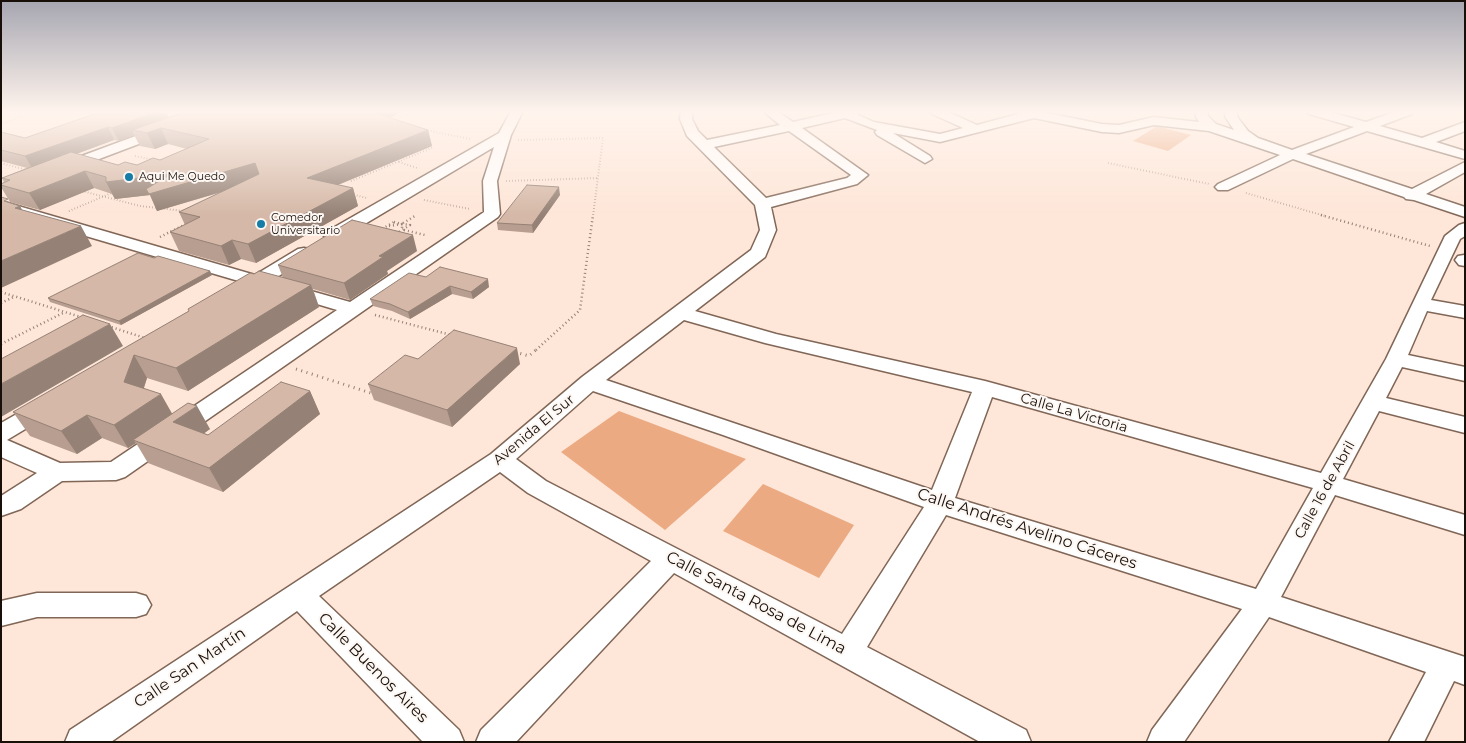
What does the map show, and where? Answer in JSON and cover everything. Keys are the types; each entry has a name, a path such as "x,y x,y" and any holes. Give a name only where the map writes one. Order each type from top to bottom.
{"street":[{"path":"44,175 122,146"},
{"path":"231,296 487,146"},
{"path":"1,446 56,472 116,471 492,214 490,181 498,146"},
{"path":"704,146 764,204 852,181 861,176 816,146"},
{"path":"904,146 926,159"},
{"path":"1265,146 1411,196 1465,212"},
{"path":"1223,187 1290,155 1315,146"},
{"path":"1432,146 1465,155"},
{"path":"1411,196 1465,166"},
{"name":"Avenida El Sur","path":"299,595 500,460 590,382 759,253 768,230 764,204"},
{"path":"1,206 353,309"},
{"name":"Calle 16 de Abril","path":"1164,742 1262,603 1396,360 1420,304 1459,257 1453,236 1465,228"},
{"path":"1420,304 1465,312"},
{"name":"Calle La Victoria","path":"681,313 772,339 985,388 1329,484 1465,525"},
{"path":"1396,360 1465,374"},
{"name":"Calle Andrés Avelino Cáceres","path":"590,382 731,429 940,503 1262,603 1456,668"},
{"path":"848,651 940,503 985,388"},
{"path":"1,434 58,400"},
{"path":"1372,402 1465,425"},
{"name":"Calle Santa Rosa de Lima","path":"500,460 537,487 670,559 848,651 1014,742"},
{"path":"1,506 12,502 56,472"},
{"path":"493,742 670,559"},
{"name":"Calle San Martín","path":"82,742 299,595"},
{"name":"Calle Buenos Aires","path":"299,595 447,742"},
{"path":"1,614 36,605 136,605"},
{"path":"1406,742 1456,668"}],"path":[{"path":"510,351 529,356 580,310 602,146"},
{"path":"351,181 434,147"},
{"path":"110,150 162,162"},
{"path":"392,159 436,175"},
{"path":"1,163 44,175"},
{"path":"1108,163 1223,187 1286,203 1459,257"},
{"path":"366,170 373,172"},
{"path":"490,181 598,178"},
{"path":"74,189 140,206 192,212"},
{"path":"344,192 492,214"},
{"path":"402,224 415,216"},
{"path":"140,247 193,221"},
{"path":"394,222 410,226 396,234 380,230 387,226 394,222"},
{"path":"378,224 387,226"},
{"path":"402,224 403,230"},
{"path":"387,226 389,232"},
{"path":"403,230 425,235"},
{"path":"382,236 389,232"},
{"path":"1,292 92,320"},
{"path":"1,303 15,296"},
{"path":"1,344 70,306"},
{"path":"353,309 455,336"},
{"path":"101,323 148,338"},
{"path":"103,331 112,327"},
{"path":"274,362 379,396"}],"shaded area":[{"path":"1149,146 1176,146 1168,151"},
{"path":"619,411 746,459 665,530 561,452"},
{"path":"763,484 854,525 819,578 723,531"}],"building":[{"path":"1,146 55,146 25,156 1,150"},
{"path":"193,146 388,146 307,178 353,188 248,244 232,240 221,246 170,232 200,217 179,212 259,174 255,163 149,194 146,189 171,174 106,182 106,177 85,171 29,193 1,185 10,180 2,178 71,152 118,165 125,162 137,165 153,158 160,160"},
{"path":"527,185 559,187 532,225 497,223"},
{"path":"1,197 8,199 4,201 20,206 15,208 81,226 1,261"},
{"path":"352,220 413,235 379,256 383,257 344,283 278,265"},
{"path":"138,253 154,258 158,256 210,271 119,321 48,298"},
{"path":"440,267 488,279 471,292 450,286 408,312 390,304 370,299 409,273 426,277"},
{"path":"259,271 311,285 176,368 134,355 124,382 161,394 114,425 87,415 61,431 13,412 189,311 188,309 250,273 254,274"},
{"path":"83,315 110,324 1,384 1,359"},
{"path":"454,330 517,348 447,410 368,384 405,355 418,359"},
{"path":"281,382 310,391 209,468 133,440 188,403 197,406 173,422 208,435"}],"place":[{"name":"Aqui Me Quedo","path":"129,177"},
{"name":"Comedor Universitario","path":"261,224"}]}
